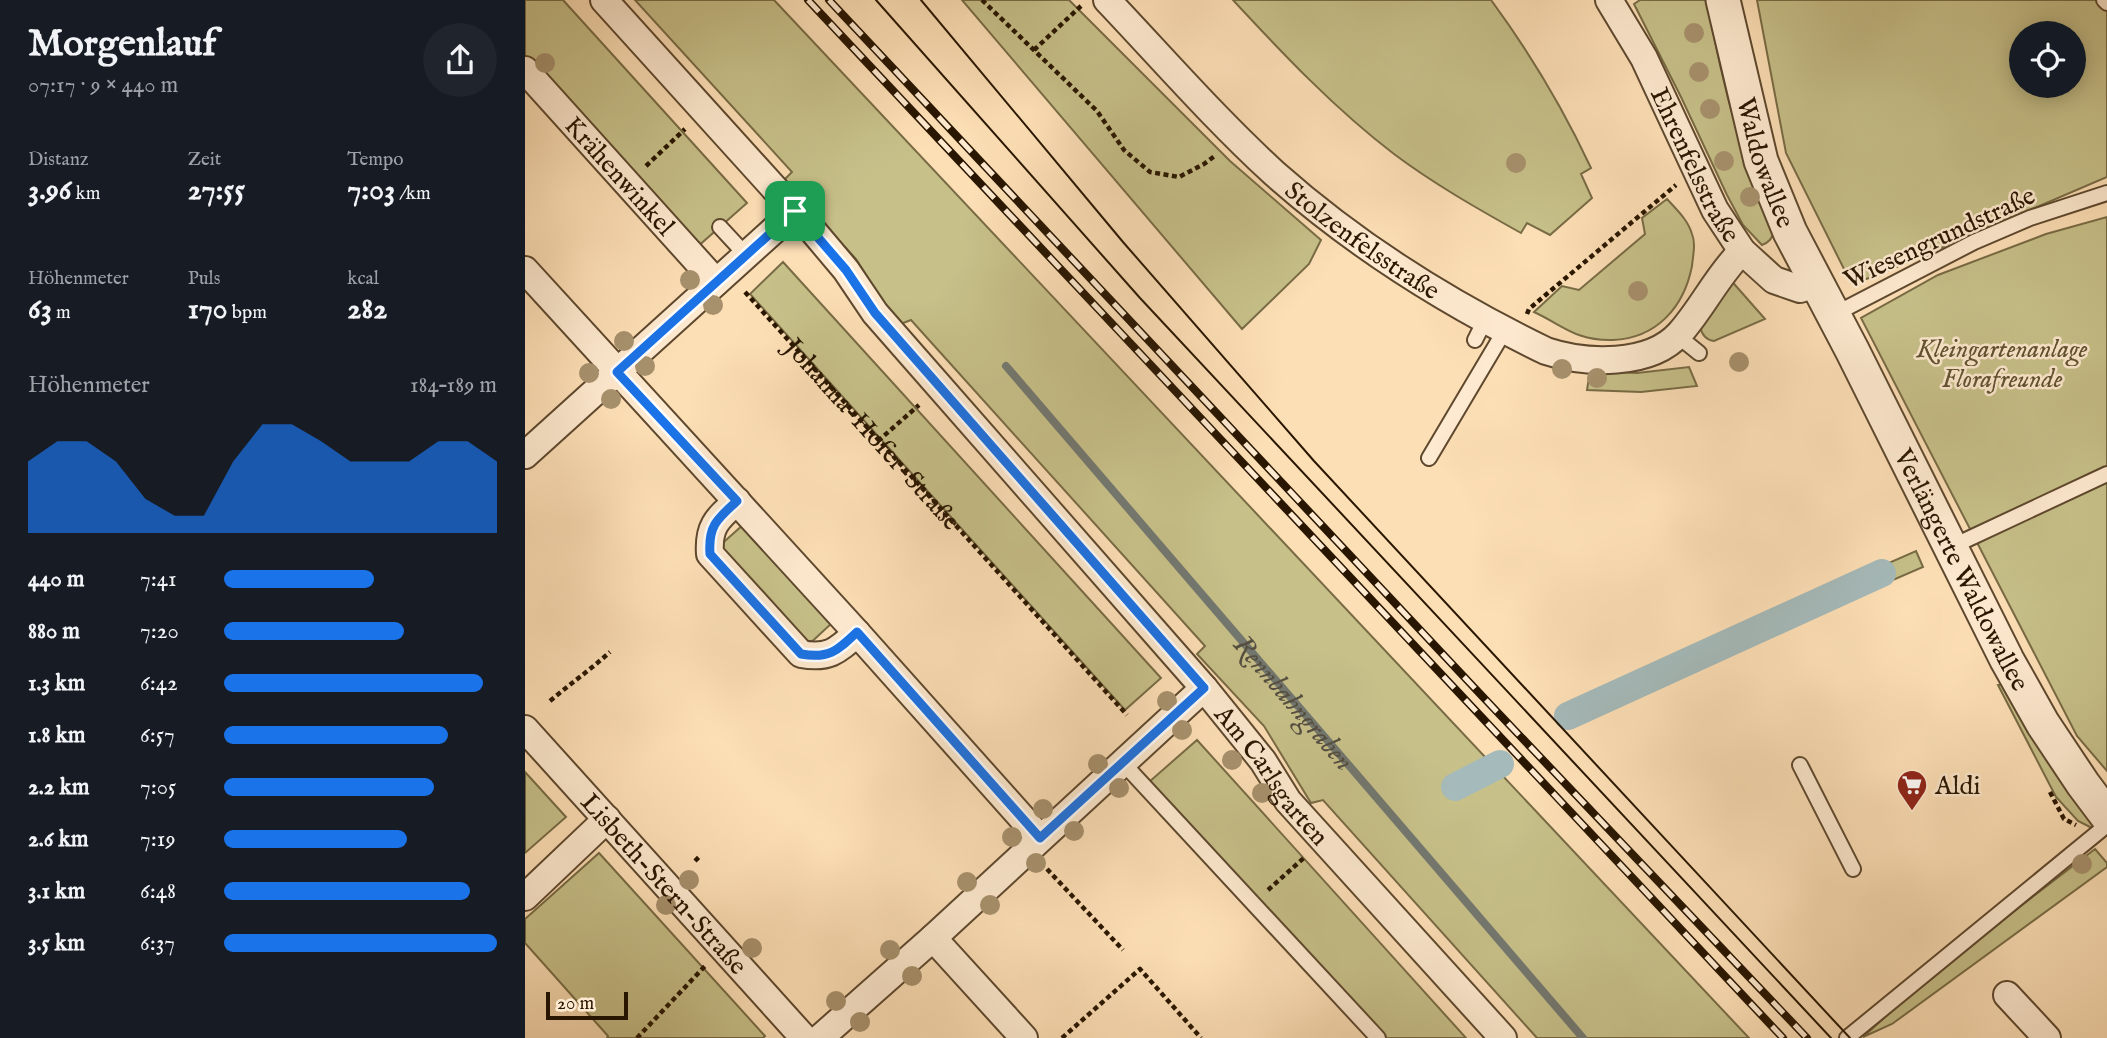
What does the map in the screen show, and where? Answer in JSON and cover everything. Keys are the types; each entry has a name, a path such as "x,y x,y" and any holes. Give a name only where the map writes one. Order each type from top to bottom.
{"street":[{"name":"Am Carlsgarten","path":"604,0 795,211 846,270 881,321 1204,688 1263,761 1288,801 1503,1038"},
{"name":"Ehrenfelsstraße","path":"1609,0 1644,58 1716,210 1742,251 1774,280 1800,289 1816,284"},
{"name":"Waldowallee","path":"1723,0 1761,161 1790,232 1833,315"},
{"name":"Stolzenfelsstraße","path":"1094,3 1273,172 1373,250 1495,332 1559,356 1603,362 1628,359 1654,351 1678,336 1726,267 1742,251"},
{"name":"Krähenwinkel","path":"525,70 716,282"},
{"path":"525,456 795,211"},
{"path":"525,270 857,632 1040,838"},
{"name":"Verlängerte Waldowallee","path":"1833,315 2007,660 2043,724 2107,816"},
{"path":"737,501 720,516 708,537 710,554 801,654 820,657 838,650 857,632"},
{"path":"820,1038 933,938 1204,688"},
{"name":"Lisbeth-Stern-Straße","path":"525,729 804,1038"},
{"path":"525,897 607,819"},
{"path":"933,938 1024,1038"},
{"path":"2007,995 2047,1038"}],"lane":[{"name":"Wiesengrundstraße","path":"1833,315 1974,242 2030,218 2107,192"},
{"path":"720,227 745,255"},
{"path":"1429,458 1495,332"},
{"path":"1678,336 1699,353"},
{"path":"1951,547 2107,474"},
{"path":"1123,763 1378,1038"},
{"path":"1800,765 1853,869"},
{"path":"1847,1038 2107,825"}],"path":[{"path":"982,0 1097,111 1123,150 1150,172 1179,177 1216,155"},
{"path":"1034,50 1094,3"},
{"path":"627,183 685,130"},
{"path":"1495,332 1529,309 1676,185 1697,173"},
{"name":"Johanna-Hofer-Straße","path":"744,292 1127,715"},
{"path":"878,441 919,405"},
{"path":"550,701 610,652"},
{"path":"1254,902 1307,856"},
{"path":"695,862 699,857"},
{"path":"1047,869 1123,950"},
{"path":"637,1038 706,964"},
{"path":"1062,1038 1140,969 1201,1038"}],"green space":[{"path":"525,0 563,0 747,203 696,248 525,59"},
{"path":"635,0 774,0 1749,1038 1537,1038 1323,800 1311,803 1264,726 1197,654 1205,646 911,320 898,325 856,259 784,180 792,172"},
{"path":"962,0 1069,0 1230,161 1321,240 1309,264 1242,329"},
{"path":"1233,0 1491,0 1545,81 1569,124 1591,168 1581,174 1592,198 1550,235 1527,223 1521,233 1440,186 1372,137 1310,80"},
{"path":"1640,0 1707,0 1733,118 1751,176 1773,232 1768,242 1762,245 1743,225 1727,195 1634,4"},
{"path":"1757,0 2107,0 2107,177 1873,277 1851,283 1786,153"},
{"path":"1667,199 1688,224 1694,246 1688,281 1675,307 1666,318 1655,327 1629,338 1600,340 1571,332 1534,312 1562,286 1579,290 1645,234 1642,218"},
{"name":"Kleingartenanlage Florafreunde","path":"2107,217 2107,771 2077,736 1861,318 1938,275 2046,234"},
{"path":"783,262 1161,678 1125,710 750,294"},
{"path":"1728,277 1765,319 1714,341 1705,337 1700,327"},
{"path":"1689,367 1697,386 1641,392 1587,390 1590,371 1637,373"},
{"path":"744,524 832,623 806,647 717,548"},
{"path":"1916,551 1923,567 1601,706 1590,694"},
{"path":"2006,684 2098,823 2092,828 2078,821 2056,797 1998,685"},
{"path":"1197,740 1466,1038 1382,1038 1149,782"},
{"path":"525,772 566,817 525,853"},
{"path":"2095,849 2107,863 2107,867 1892,1024 1863,1037 1938,969"},
{"path":"599,853 765,1036 763,1038 607,1038 525,943 525,919"}],"waterway":[{"name":"Rennbahngraben","path":"1006,366 1583,1038"},
{"name":"Rennbahngraben","path":"1568,716 1882,573"},
{"name":"Rennbahngraben","path":"1455,787 1500,764"}],"tram line":[{"path":"876,0 1140,298 1831,1038"},
{"path":"921,0 1123,242 1314,461 1850,1038"}],"railway":[{"path":"808,0 1783,1038"},
{"path":"829,0 1807,1038"}],"place":[{"name":"Aldi","path":"1912,812"}],"route":[{"path":"795,211 846,270 875,313 1204,688 1040,838 857,632 838,650 820,657 801,654 710,554 708,537 720,516 737,501 617,372 795,211"}]}
